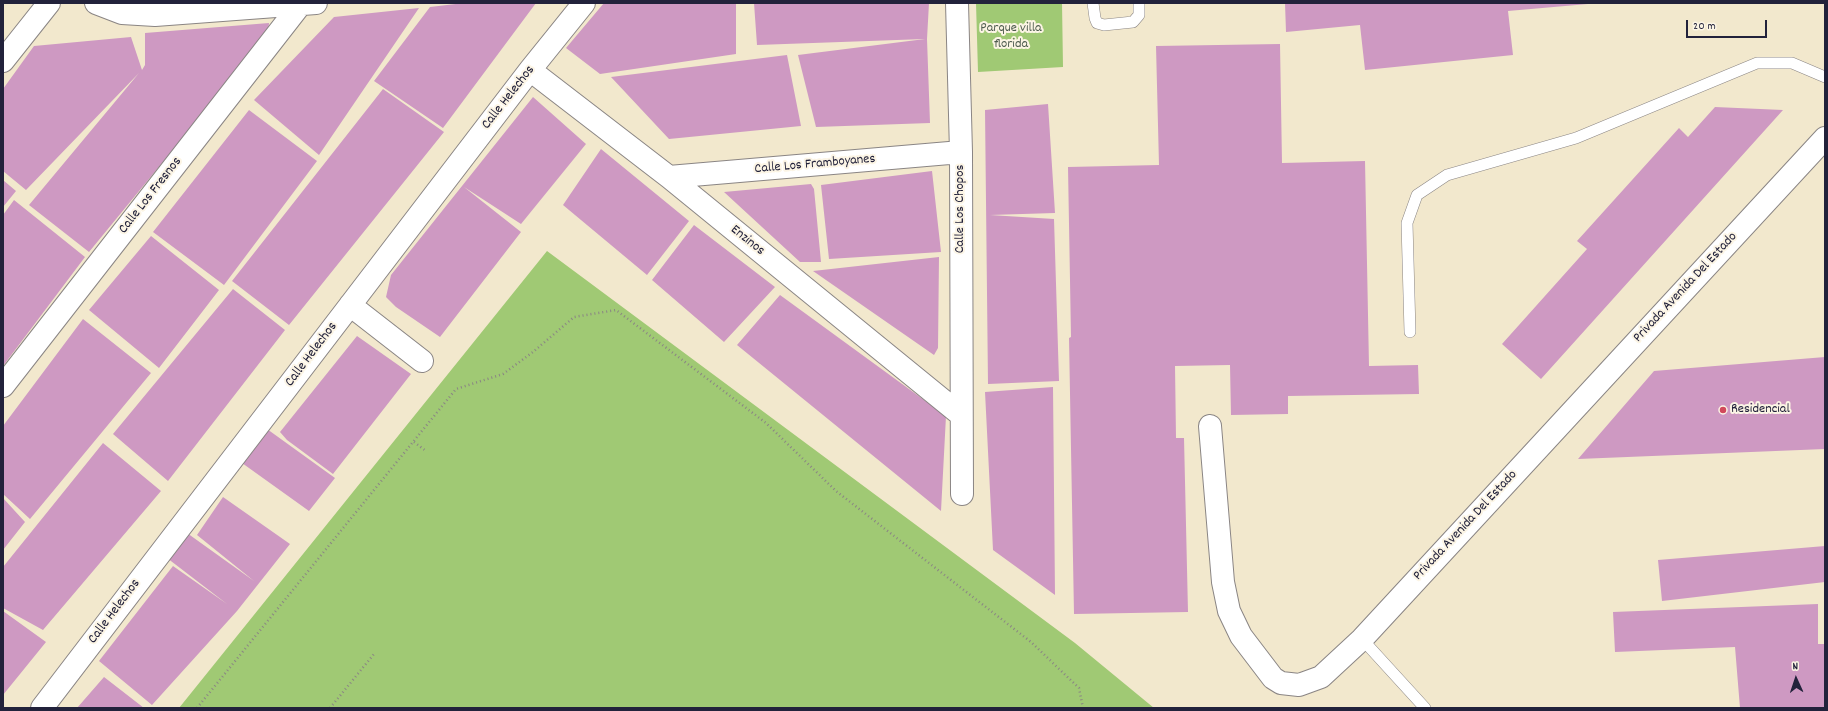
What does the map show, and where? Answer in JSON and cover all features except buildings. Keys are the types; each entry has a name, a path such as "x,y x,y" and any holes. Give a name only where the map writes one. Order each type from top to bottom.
{"street":[{"path":"3,61 49,3"},
{"path":"96,3 122,13 155,15 308,4"},
{"name":"Calle Helechos","path":"42,708 530,70 584,3"},
{"name":"Calle Los Chopos","path":"957,3 960,152 962,494"},
{"name":"Calle Los Fresnos","path":"3,386 308,4"},
{"name":"Enzinos","path":"530,70 669,177 961,416"},
{"name":"Privada Avenida Del Estado","path":"1210,426 1223,582 1229,611 1240,636 1273,678 1281,683 1299,685 1321,677 1362,639 1825,138"},
{"name":"Calle Los Framboyanes","path":"669,177 960,152"},
{"path":"350,305 422,361"}],"lane":[{"path":"1093,3 1097,23 1104,25 1133,22 1139,15 1139,3"},
{"path":"1410,332 1407,223 1417,195 1447,175 1576,138 1757,63 1792,63 1825,77"},
{"path":"1362,639 1425,708"}],"path":[{"path":"197,708 456,389 504,374 533,352 574,316 616,310 766,423 836,491 1031,642 1079,688 1083,708"},
{"path":"414,442 426,451"},
{"path":"330,708 374,654"}],"green space":[{"name":"Parque villa florida","path":"976,3 1062,3 1063,67 978,72"},
{"path":"547,251 1075,643 1154,708 179,708"}],"place":[{"name":"Residencial","path":"1723,410"}]}
